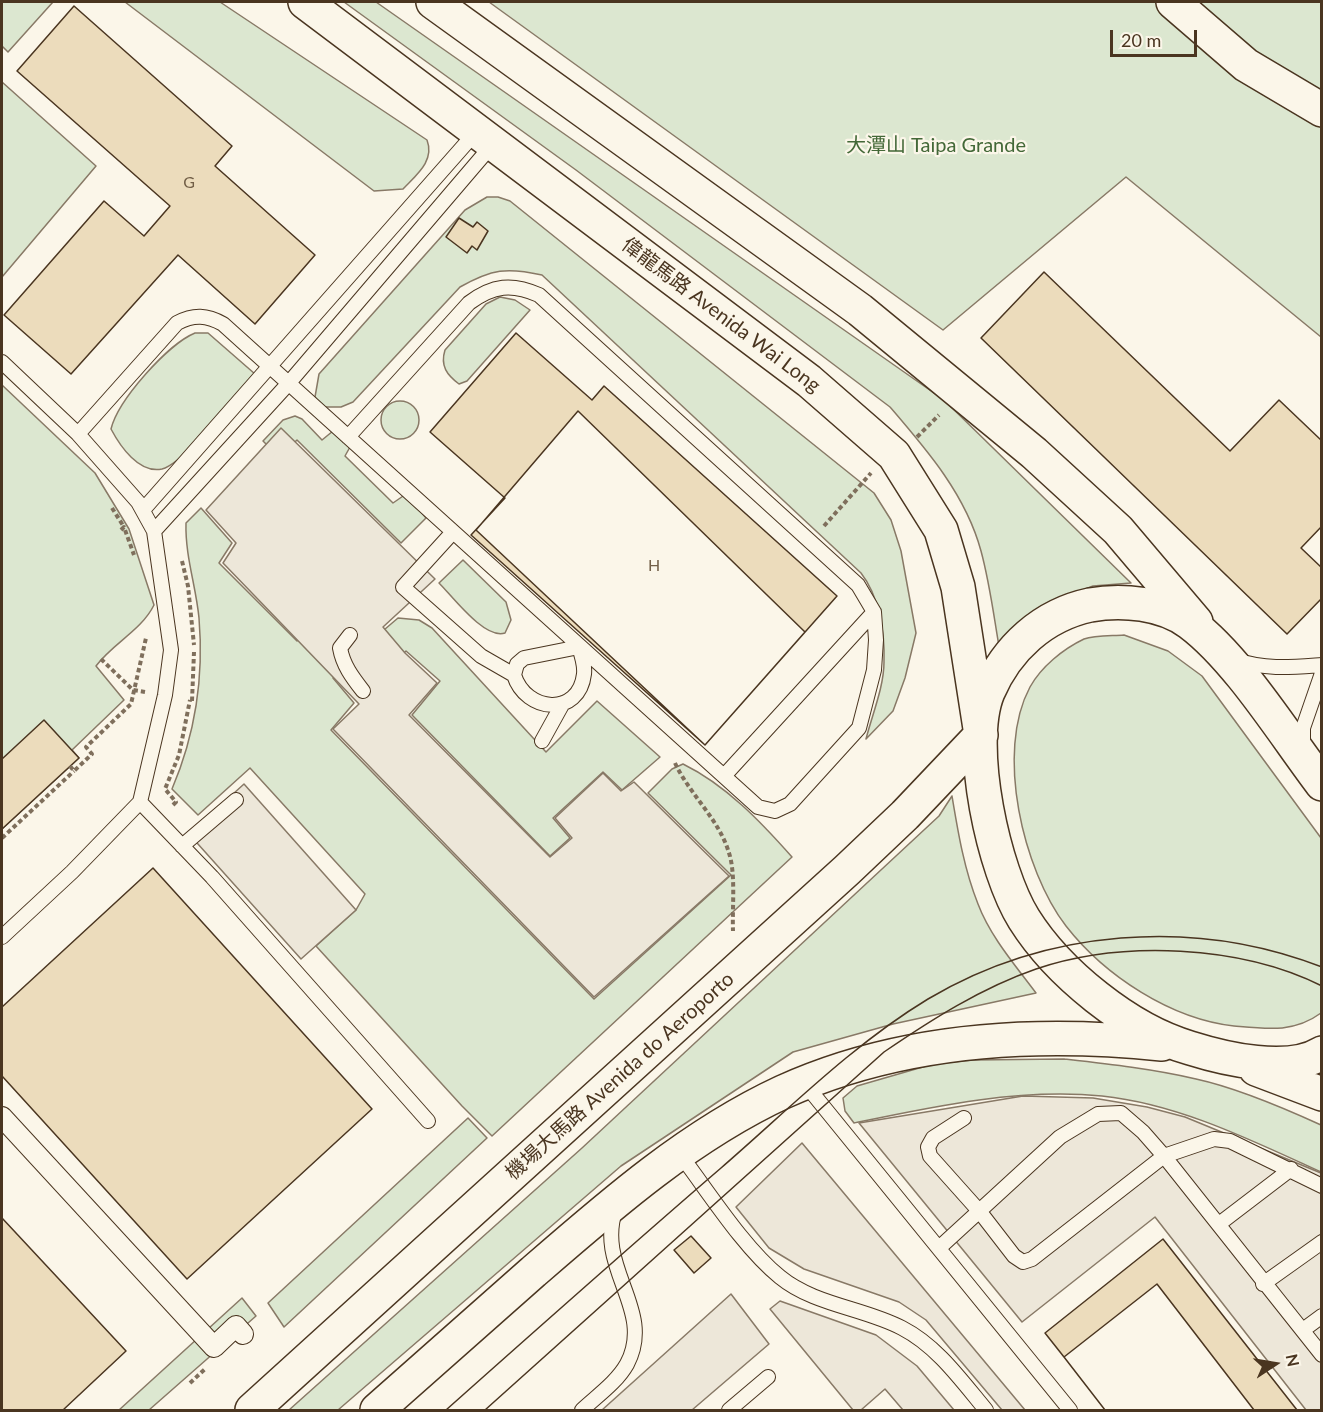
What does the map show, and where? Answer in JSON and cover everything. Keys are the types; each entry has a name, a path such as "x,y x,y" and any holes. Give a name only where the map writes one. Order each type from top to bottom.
{"main road":[{"name":"偉龍馬路 Avenida Wai Long","path":"305,2 809,381 894,455 941,530 958,587 981,735"},
{"path":"433,2 860,310 1009,433 1118,530 1222,651 1312,771"},
{"path":"1173,2 1246,65 1322,110"},
{"path":"1222,651 1188,621 1150,605 1110,601 1070,609 1034,629 1006,658 987,694 981,735 989,823 1003,872 1024,918 1051,954 1092,993 1138,1026 1181,1046 1301,1084 1322,1094"},
{"name":"機場大馬路 Avenida do Aeroporto","path":"252,1410 906,815 981,735"},
{"path":"377,1410 587,1225 703,1136 783,1092 842,1071 922,1049 988,1040 1043,1036 1113,1039 1181,1046"},
{"path":"1225,1059 1278,1063 1314,1057 1322,1053"}],"street":[{"path":"2,1117 214,1347 236,1326 243,1334"}],"lane":[{"path":"143,510 271,368 422,190 485,138"},
{"path":"154,531 288,384 485,138"},
{"path":"78,434 177,323 188,317 212,318 223,324 579,647 758,807 775,811 790,804 859,728 874,670 874,612 858,585 539,295 522,288 503,287 484,291 469,303 348,437"},
{"path":"2,362 78,434 118,477 143,510 154,531 171,650 165,695 140,802 72,872 2,937"},
{"path":"453,532 403,587 481,656 514,675 523,694 532,701 553,706 563,703"},
{"path":"724,776 874,612"},
{"path":"350,635 340,648 342,658 363,691"},
{"path":"514,675 517,664 524,658 579,647"},
{"path":"542,741 563,703 581,685 585,673 579,647"},
{"path":"1222,651 1251,664 1286,668 1322,665"},
{"path":"1312,771 1303,728 1322,673"},
{"path":"182,846 236,800"},
{"path":"140,802 428,1121"},
{"path":"805,1084 1070,1410"},
{"path":"939,1248 1060,1137 1098,1114 1121,1113 1164,1156 1219,1224 1263,1284 1322,1355"},
{"path":"964,1118 933,1138 928,1147 930,1156 980,1212 1014,1256 1023,1262 1032,1258 1164,1156 1214,1139 1230,1141 1322,1186"},
{"path":"679,1153 756,1253 781,1278 830,1302 901,1327 924,1341 986,1410"},
{"path":"1219,1224 1291,1169"},
{"path":"582,1410 621,1372 633,1349 636,1335 636,1322 614,1266 612,1228 619,1200"},
{"path":"1263,1284 1322,1242"},
{"path":"1303,1330 1322,1316"},
{"path":"729,1410 768,1377"}],"path":[{"path":"121,530 124,527 137,562"},
{"path":"181,556 194,625 192,700"},
{"path":"2,838 92,754 86,747 130,704 148,630"},
{"path":"653,712 684,783 712,820 730,855 735,972"},
{"path":"70,766 74,771"}],"green space":[{"path":"2,2 53,2 8,52 2,46"},
{"path":"125,2 220,2 427,140 428,155 423,167 403,189 374,191"},
{"path":"344,2 376,2 944,400 1131,583 1093,586 1048,604 1000,652 984,563 966,511 944,474 890,407 576,170"},
{"name":"大潭山 Taipa Grande","path":"489,2 1321,2 1321,337 1126,177 943,330"},
{"path":"2,82 96,166 2,277"},
{"path":"487,197 498,197 510,201 874,493 891,520 901,551 916,633 905,678 893,711 866,739 882,681 884,651 880,615 872,592 861,573 542,275 519,271 500,271 481,276 460,287 353,402 341,407 322,407 315,397 319,374 465,210"},
{"path":"500,297 515,300 530,310 467,381 459,384 446,370 443,361 445,350 486,304"},
{"path":"195,333 208,333 255,374 184,454 162,469 146,467 131,457 111,429 123,403 146,374 171,349"},
{"path":"2,385 95,473 129,529 154,605 142,622 110,650 96,666 124,700 72,750 79,758 2,829"},
{"path":"400,401 413,407 419,420 413,433 400,439 387,433 381,420 387,407"},
{"path":"295,416 302,419 322,440 333,431 350,447 345,456 393,503 406,494 426,518 401,543 297,440 279,457 263,441 283,420"},
{"path":"201,508 232,543 219,563 297,641 318,622 337,671 333,678 354,703 331,730 594,999 731,875 648,793 672,769 683,764 714,782 755,818 792,857 492,1136 316,946 356,910 365,894 250,768 198,815 172,789 187,748 199,684 199,618 187,547 186,523"},
{"path":"463,560 506,602 511,620 505,633 488,630 479,624 439,583"},
{"path":"398,618 419,620 432,628 546,752 597,701 660,757 622,790 603,772 553,818 570,838 550,856 412,715 440,681 406,651 379,678 371,641"},
{"path":"1124,635 1168,651 1202,676 1321,838 1321,1013 1301,1024 1280,1028 1258,1028 1210,1022 1163,1004 1141,992 1100,962 1066,926 1037,874 1026,843 1015,776 1015,744 1020,714 1030,687 1046,666 1061,653 1084,639"},
{"path":"952,796 965,864 983,916 996,939 1036,993 893,1024 793,1052 621,1166 338,1410 289,1410 582,1148 939,816"},
{"path":"1064,1059 1196,1079 1243,1093 1321,1125 1321,1172 1242,1136 1187,1115 1131,1100 1102,1096 1040,1094 977,1100 854,1123 845,1111 843,1098 857,1086 933,1064 972,1060"},
{"path":"468,1118 487,1138 284,1327 268,1303"},
{"path":"242,1298 256,1316 149,1410 119,1410"}],"shaded area":[{"path":"281,428 435,579 383,627 405,653 437,683 409,715 550,857 572,838 555,818 603,773 621,791 634,782 729,876 594,997 333,729 359,704 223,563 236,543 206,510"},
{"path":"244,784 356,910 301,959 189,834"},
{"path":"1023,1096 1093,1098 1147,1107 1185,1117 1321,1173 1321,1410 1306,1410 1155,1217 1022,1322 859,1123"},
{"path":"802,1143 1025,1410 1002,1410 926,1320 899,1302 804,1269 769,1248 736,1207"},
{"path":"731,1294 769,1344 692,1410 602,1410"},
{"path":"780,1301 876,1335 917,1366 954,1410 903,1410 885,1389 861,1410 853,1410 770,1309"}],"building":[{"path":"74,6 232,146 215,166 315,255 255,324 178,255 71,374 4,315 104,201 144,236 170,206 17,71"},
{"path":"459,218 473,227 477,222 488,231 477,250 472,246 467,253 446,237"},
{"path":"1044,272 1230,451 1279,400 1322,441 1322,526 1301,548 1322,568 1322,598 1287,634 981,338"},
{"path":"516,333 592,400 604,386 837,596 705,745 471,535 505,498 430,432"},
{"path":"578,411 805,632 705,745 476,530"},
{"path":"44,720 79,758 2,829 2,759"},
{"path":"153,868 372,1109 187,1279 2,1076 2,1007"},
{"path":"2,1218 126,1351 63,1410 2,1410"},
{"path":"691,1236 711,1258 694,1273 674,1250"},
{"path":"1163,1239 1297,1410 1105,1410 1045,1333"},
{"path":"1157,1284 1254,1410 1105,1410 1064,1357"}],"tram line":[{"path":"446,1410 847,1057 900,1017 928,999 974,975 1021,957 1071,945 1121,938 1172,937 1223,941 1273,951 1322,967"},
{"path":"485,1410 884,1052 976,995 1036,969 1070,960 1143,951 1180,951 1255,962 1290,972 1322,986"}]}
